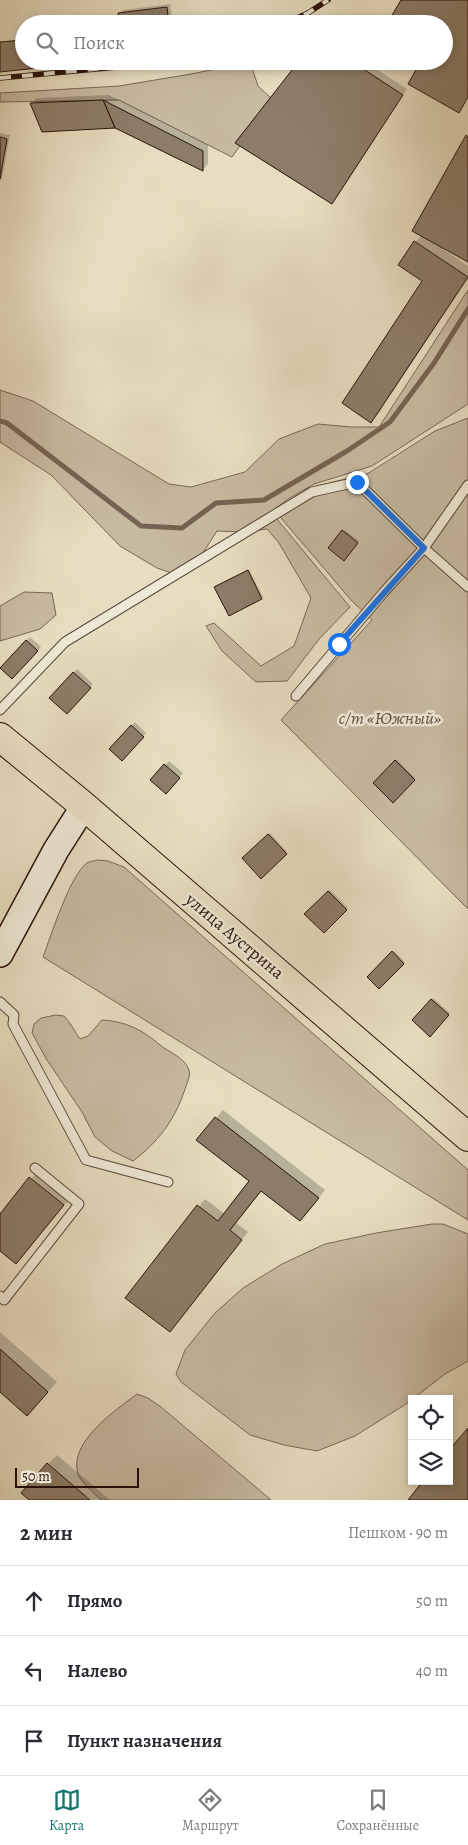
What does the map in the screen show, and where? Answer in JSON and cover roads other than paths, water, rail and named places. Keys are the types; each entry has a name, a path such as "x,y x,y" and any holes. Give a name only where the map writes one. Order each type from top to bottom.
{"main road":[{"name":"улица Аустрина","path":"0,737 84,806 468,1137"},
{"path":"0,954 56,850 84,806"}],"lane":[{"path":"0,710 65,642 312,492 357,482 424,548 468,587"},
{"path":"296,696 383,593 424,548 468,485"},
{"path":"0,1002 14,1015 13,1024 86,1160 168,1182"},
{"path":"0,1296 4,1300 79,1204 35,1168"}],"waterway":[{"path":"0,421 7,423 141,526 182,528 216,503 264,500 347,451 390,422 434,363 468,309"}],"railway":[{"path":"304,15 328,0"},
{"path":"0,78 85,70"}],"park label":[{"name":"с/т «Южный»","path":"390,718"}]}
